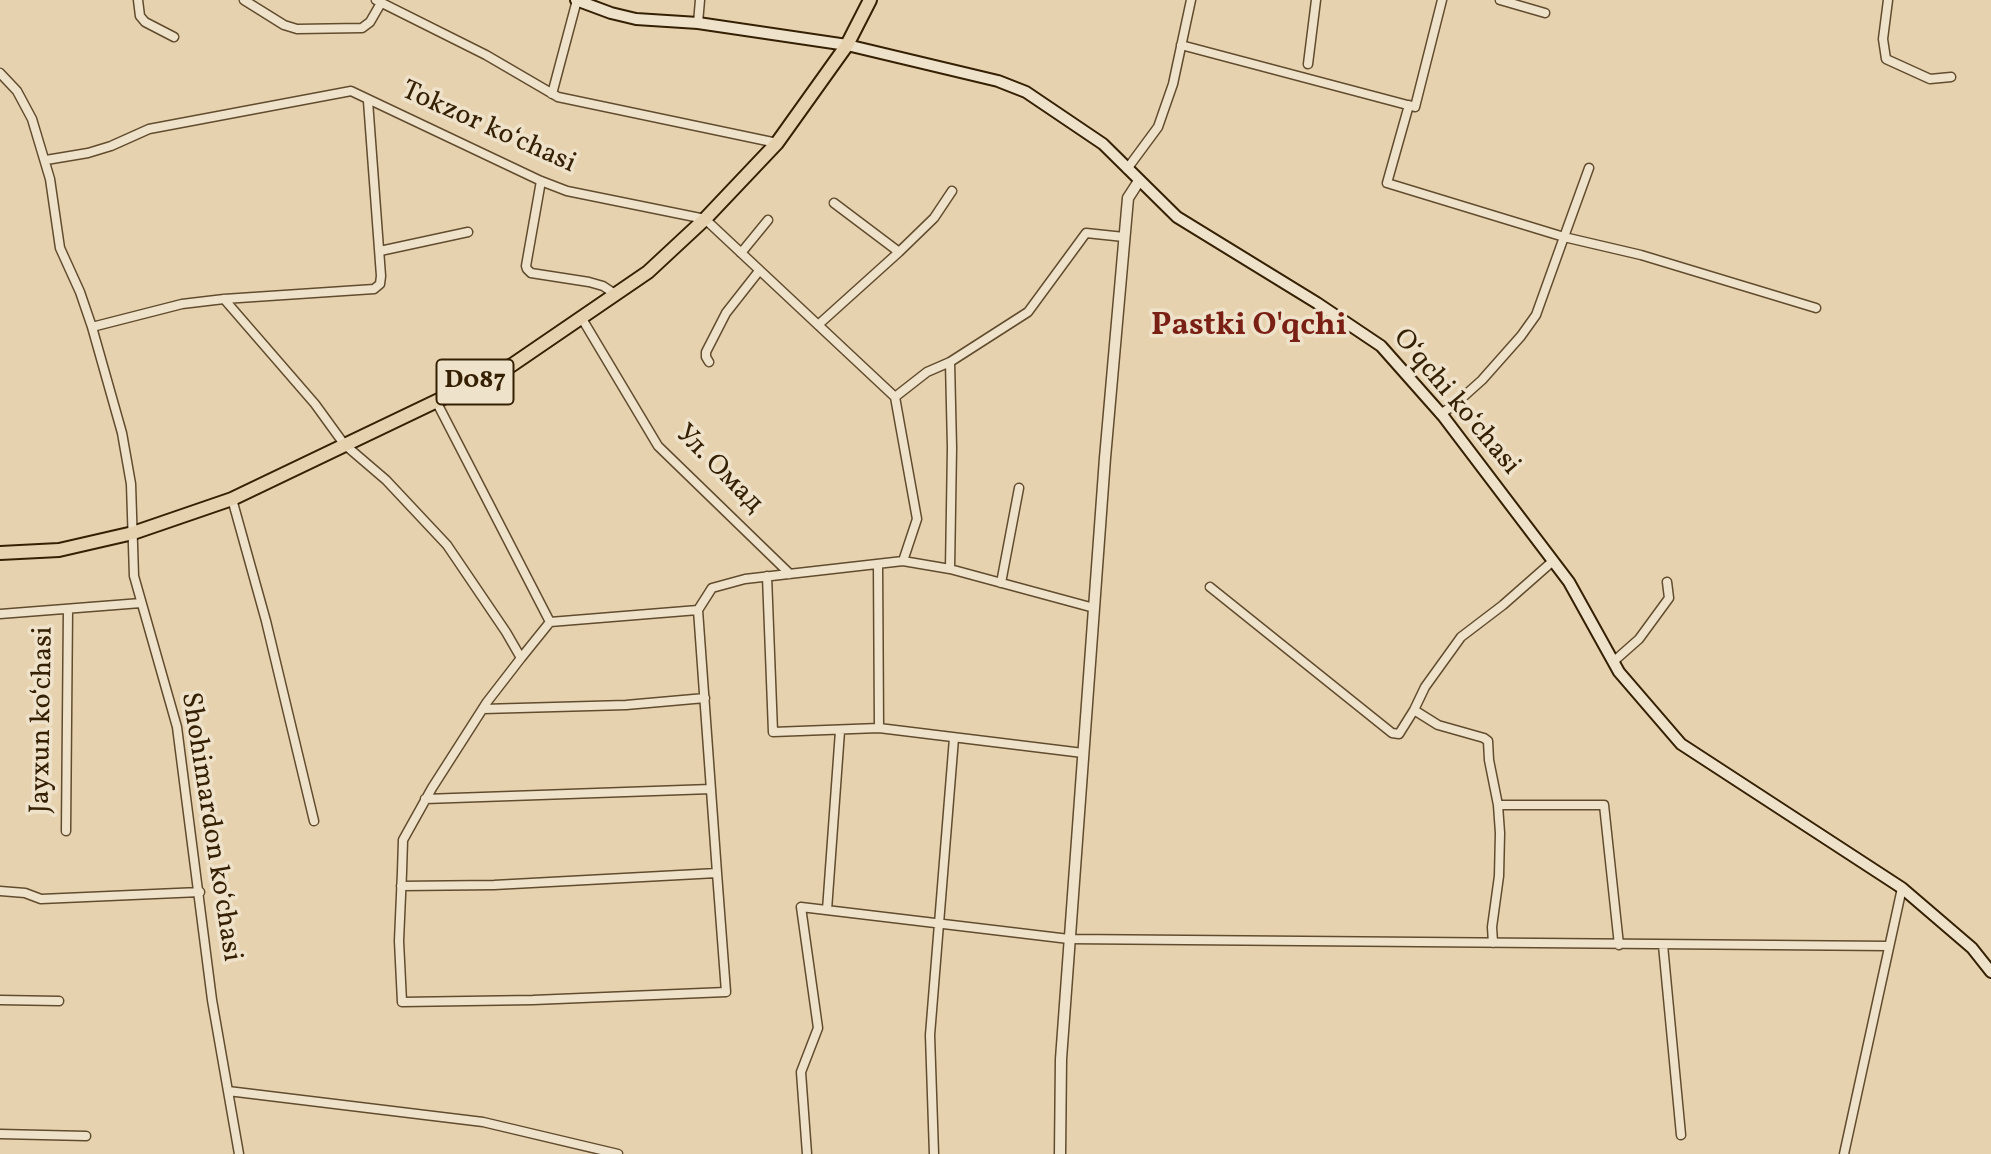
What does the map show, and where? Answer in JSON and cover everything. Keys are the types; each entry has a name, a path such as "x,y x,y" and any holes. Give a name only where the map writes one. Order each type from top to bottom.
{"main road":[{"name":"Oʻqchi koʻchasi","path":"577,0 636,19 698,23 847,44 998,81 1026,92 1103,144 1177,217 1317,303 1381,346 1440,414 1569,582 1619,673 1681,744 1902,888 1972,948 1991,972"},
{"name":"D087","path":"0,553 59,550 132,533 232,499 512,365 648,272 705,219 777,143 847,44 870,0"}],"street":[{"path":"138,0 140,16 145,22 174,37"},
{"path":"244,0 284,25 297,29 362,28 370,22 379,2 486,55 552,94 579,103 777,143"},
{"path":"552,94 577,0"},
{"path":"698,23 700,0"},
{"path":"1127,169 1158,127 1173,85 1191,0"},
{"path":"1308,64 1316,0"},
{"path":"1181,45 1415,107 1442,0"},
{"path":"1500,0 1545,13"},
{"path":"1888,0 1883,39 1886,59 1930,79 1951,77"},
{"name":"Shohimardon koʻchasi","path":"0,73 25,103 46,160 60,248 92,327 122,433 131,484 134,576 177,727 212,1000 239,1154"},
{"name":"Tokzor koʻchasi","path":"46,160 88,153 149,129 351,91 567,191 705,219"},
{"path":"92,327 182,304 374,289 380,284 380,251 372,184 368,101"},
{"path":"1409,105 1387,183 1564,237 1641,255 1816,308"},
{"path":"1440,414 1482,380 1521,336 1535,315 1589,169"},
{"path":"541,181 527,270 589,282 603,286 615,294"},
{"path":"1060,1154 1061,1059 1069,939 1124,237 1128,198 1139,181"},
{"path":"818,325 934,218 952,191"},
{"path":"834,203 899,253"},
{"path":"705,219 895,397 917,519 904,561"},
{"path":"741,253 768,220"},
{"path":"380,251 468,232"},
{"path":"895,397 927,372 950,362 1028,312 1086,233 1124,237"},
{"path":"709,362 706,352 726,313 759,271"},
{"path":"224,299 315,404 344,444 386,480 447,545 521,658"},
{"name":"Ул. Омад","path":"581,317 658,446 790,574"},
{"path":"950,362 950,569"},
{"path":"436,401 550,622"},
{"path":"1001,583 1019,488"},
{"path":"232,499 266,621 314,821"},
{"path":"698,610 550,622 521,658 483,709 425,799 403,840 399,940 402,1002 726,992 698,610 712,588 745,579 904,561 950,569 1094,608"},
{"path":"1210,587 1392,733 1399,734 1425,687 1461,637 1503,606 1553,561"},
{"path":"878,564 879,728"},
{"path":"767,576 773,732 879,728 1083,753"},
{"path":"1613,662 1639,639 1669,598 1667,582"},
{"name":"Jayxun koʻchasi","path":"0,614 141,603"},
{"name":"Jayxun koʻchasi","path":"66,831 68,609"},
{"path":"483,709 626,705 705,698"},
{"path":"1414,710 1438,725 1488,741 1489,760 1499,806 1499,876 1492,927 1493,943"},
{"path":"827,910 840,731"},
{"path":"934,1154 930,1035 954,738"},
{"path":"425,799 711,789"},
{"path":"1499,806 1604,805 1619,945"},
{"path":"401,886 494,885 717,873"},
{"path":"1844,1154 1902,888"},
{"path":"0,891 25,893 41,899 200,892"},
{"path":"807,1154 801,1072 818,1028 801,907 1069,939 1889,946"},
{"path":"1663,945 1681,1135"},
{"path":"0,1000 60,1001"},
{"path":"228,1091 483,1122 618,1154"},
{"path":"0,1134 86,1136"}],"district":[{"name":"Pastki O'qchi","path":"1249,328"}]}
